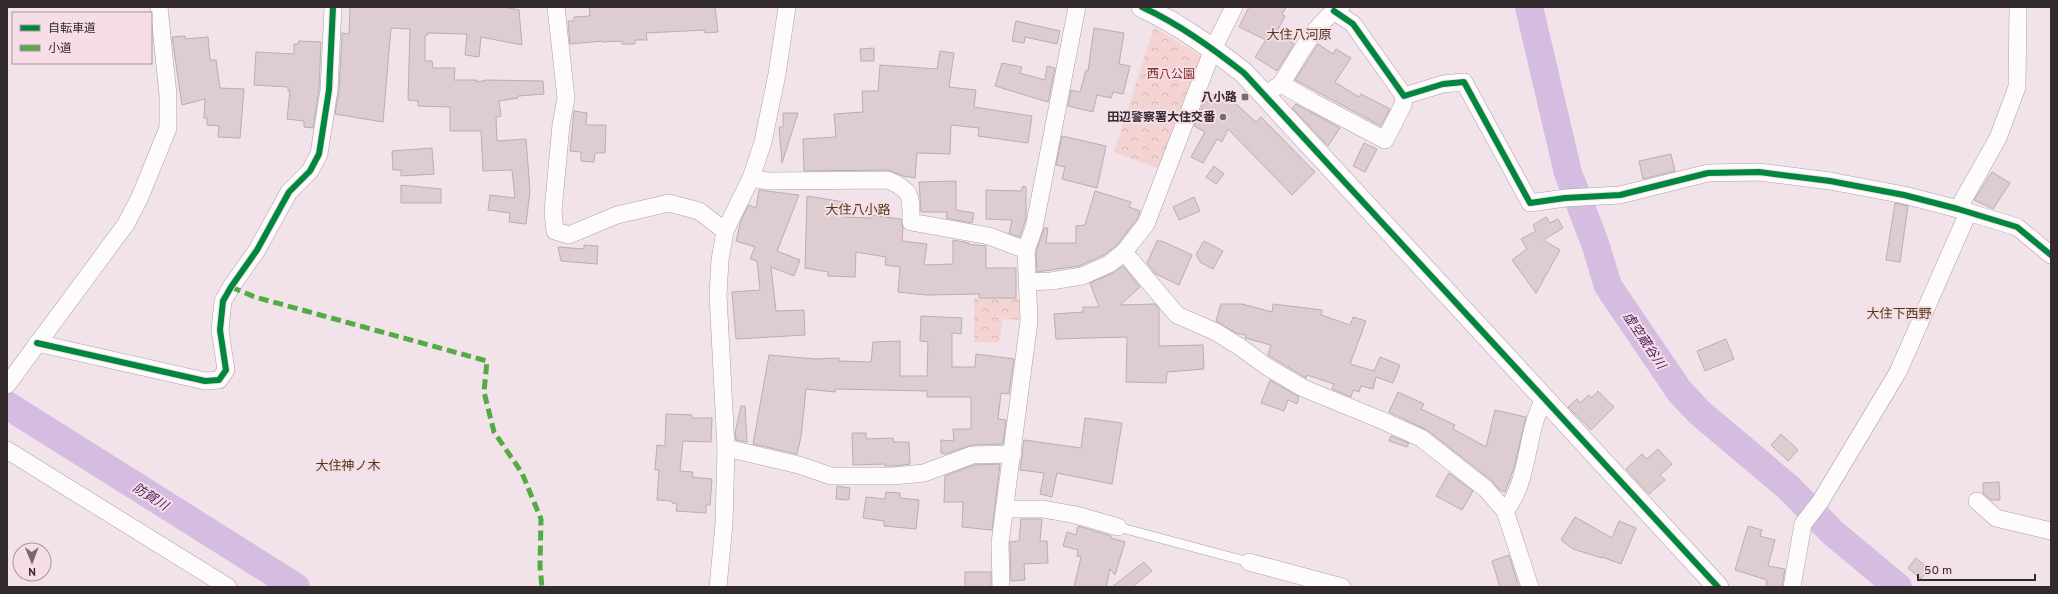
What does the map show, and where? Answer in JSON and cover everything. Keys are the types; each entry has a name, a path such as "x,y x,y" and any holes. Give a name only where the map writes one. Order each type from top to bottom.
{"street":[{"path":"7,385 37,342 126,224 140,197 168,128 168,95 159,7"},
{"path":"37,342 205,381 219,380 226,370 220,330 224,301 230,287 257,250 289,192 310,171 319,154 329,90 333,7"},
{"path":"556,7 566,98 561,125 553,211 555,231 569,235 617,216 669,203 699,211 725,231"},
{"path":"718,587 724,524 726,448 718,295 720,260 725,231 751,178 763,142 777,74 788,7"},
{"path":"1001,587 1000,543 1013,454 1029,320 1026,250 1034,228 1077,7"},
{"path":"1142,7 1167,18 1213,49 1244,73 1546,398 1718,587"},
{"path":"1028,282 1051,281 1082,276 1109,264 1124,252 1146,224 1213,49 1234,7"},
{"path":"1792,587 1804,524 1820,502 1898,372 1963,211 1998,138 2017,87 2018,7"},
{"path":"1264,96 1281,84 1318,28 1338,9 1353,24 1404,96 1403,105 1385,140 1281,84"},
{"path":"1404,96 1443,84 1464,82 1530,203 1565,198 1620,195 1708,173 1759,172 1830,181 1904,195 1963,211 2017,227 2051,255"},
{"path":"751,178 768,181 888,180 902,186 911,199 910,222 989,236 1026,250"},
{"path":"1124,252 1177,315 1216,332 1266,366 1303,388 1421,438 1486,489 1505,511 1530,587"},
{"path":"1505,511 1512,504 1524,467 1538,409 1546,398"},
{"path":"726,448 799,465 831,476 894,476 924,473 972,455 1013,454"},
{"path":"7,450 228,587"},
{"path":"1977,502 1996,518 2051,531"},
{"path":"1004,509 1043,510 1076,515 1118,527"},
{"path":"1249,562 1342,587"}],"lane":[{"path":"1118,527 1249,562"}],"green space":[{"name":"西八公園","path":"1154,27 1209,61 1165,171 1114,152"},
{"path":"974,298 1028,298 1029,321 1003,319 999,343 974,342"}],"building":[{"path":"350,7 504,7 519,10 522,45 481,37 479,57 465,55 467,34 427,33 428,35 425,35 425,61 432,61 433,68 455,68 454,80 477,80 477,82 487,80 543,81 544,94 518,96 518,98 499,101 501,116 496,117 497,141 526,139 530,191 526,224 509,222 510,213 488,210 490,195 515,198 512,170 483,171 481,131 450,131 450,107 418,106 418,101 408,100 410,29 391,28 383,122 335,114 339,90 342,33 349,34"},
{"path":"589,7 715,7 718,32 705,33 705,30 646,33 647,40 635,40 635,44 622,44 622,41 602,41 570,44 568,21 574,21 574,17 590,16"},
{"path":"1249,7 1286,7 1282,15 1285,16 1276,33 1294,44 1277,71 1255,57 1266,40 1239,27"},
{"path":"1016,21 1060,31 1057,44 1025,37 1024,43 1012,41"},
{"path":"1094,28 1124,33 1119,64 1130,66 1123,94 1113,92 1111,98 1097,95 1093,112 1068,106 1071,90 1080,92 1086,70 1088,71"},
{"path":"185,36 185,39 208,37 210,60 216,60 220,88 244,89 240,138 218,137 219,126 207,125 207,118 204,118 205,99 182,105 172,37"},
{"path":"299,41 321,42 319,89 313,128 304,127 304,121 287,119 290,91 288,91 288,87 254,85 256,52 294,54 294,44 298,44"},
{"path":"1318,44 1333,54 1336,49 1351,58 1335,82 1359,97 1361,94 1390,109 1381,126 1295,80"},
{"path":"874,48 874,61 861,61 860,49"},
{"path":"940,51 954,53 949,87 976,90 974,107 1032,116 1028,143 978,136 979,128 951,125 950,154 917,153 915,178 903,176 888,170 804,171 803,139 836,137 834,114 863,112 862,91 878,91 880,65 937,69"},
{"path":"1002,63 1022,67 1020,73 1045,80 1047,66 1055,68 1048,102 995,86"},
{"path":"1208,93 1231,104 1233,101 1256,122 1261,117 1315,172 1292,195 1228,129 1222,142 1217,139 1203,163 1191,157 1205,132 1194,126"},
{"path":"1296,104 1340,128 1328,146 1292,108"},
{"path":"574,111 587,113 586,125 606,125 605,153 595,153 594,162 581,161 581,152 570,151"},
{"path":"783,113 798,113 782,163 779,127 783,127"},
{"path":"1062,136 1106,146 1097,188 1062,179 1065,167 1056,165"},
{"path":"1364,143 1377,149 1365,172 1353,166"},
{"path":"432,148 434,174 401,176 401,170 393,170 392,151"},
{"path":"1671,154 1675,171 1643,179 1639,161"},
{"path":"1214,166 1224,174 1216,184 1206,177"},
{"path":"1992,172 2010,183 1993,209 1974,200"},
{"path":"956,181 956,210 974,213 972,223 946,218 947,212 921,212 919,182"},
{"path":"401,185 441,189 441,203 401,203"},
{"path":"1023,186 1026,187 1026,218 1020,237 1009,233 1012,220 986,219 986,190 1021,191"},
{"path":"759,190 799,195 777,251 800,260 794,276 771,267 776,311 804,310 805,335 736,339 732,292 760,290 757,261 750,259 755,247 736,241 741,220 749,205 756,208"},
{"path":"1095,191 1131,202 1129,207 1140,211 1137,219 1117,245 1104,255 1079,266 1037,272 1036,252 1044,228 1048,228 1046,243 1076,243 1076,226 1085,225"},
{"path":"807,196 844,202 845,217 870,218 870,215 901,219 903,228 902,241 927,244 924,265 953,264 953,240 969,243 968,244 986,246 986,268 1016,268 1016,298 979,298 979,294 926,295 898,292 900,267 885,265 886,257 856,252 855,277 828,276 828,272 805,268"},
{"path":"1194,197 1200,211 1179,220 1173,207"},
{"path":"1895,203 1908,206 1900,262 1886,260"},
{"path":"1546,217 1550,223 1558,219 1563,228 1543,240 1560,250 1536,293 1512,260 1527,249 1521,239 1536,231 1533,225"},
{"path":"1157,241 1162,241 1192,255 1179,285 1156,274 1147,263"},
{"path":"1204,241 1223,251 1213,269 1200,262 1196,254"},
{"path":"584,245 598,246 597,264 561,261 558,247 584,249"},
{"path":"1123,266 1140,287 1120,305 1155,304 1159,309 1159,346 1203,345 1204,369 1167,372 1166,383 1126,382 1127,337 1056,339 1054,314 1083,312 1083,307 1099,307 1090,283 1113,273"},
{"path":"1221,304 1242,304 1272,312 1273,304 1322,310 1321,315 1350,325 1353,317 1366,321 1350,364 1374,371 1380,357 1400,365 1393,383 1376,377 1373,389 1361,386 1359,392 1353,390 1351,397 1332,389 1334,384 1307,375 1306,378 1268,355 1271,345 1245,338 1246,335 1236,333 1216,321"},
{"path":"921,316 962,318 961,334 952,333 952,367 975,367 976,354 1014,359 1009,394 1001,393 998,419 1006,420 1003,444 972,445 945,454 941,453 941,440 954,441 953,429 971,429 971,397 927,397 927,391 835,389 835,392 806,389 801,437 797,454 753,444 769,355 815,359 839,358 839,361 871,362 873,342 900,341 900,376 927,376 928,342 920,341"},
{"path":"1726,339 1734,359 1705,371 1697,351"},
{"path":"1270,380 1299,397 1297,404 1288,400 1284,411 1261,403"},
{"path":"1598,391 1614,407 1591,430 1568,407 1577,399 1580,403 1589,395 1591,398"},
{"path":"1398,392 1424,404 1421,409 1455,425 1453,429 1486,447 1495,410 1526,417 1514,468 1505,492 1500,490 1492,481 1427,430 1389,412"},
{"path":"741,406 745,406 747,442 736,440 735,433"},
{"path":"666,414 692,415 692,418 712,418 711,442 683,441 680,471 693,472 692,477 712,479 710,505 706,505 706,513 676,511 677,504 672,503 672,501 657,500 659,470 655,470 657,445 665,446"},
{"path":"1085,418 1122,423 1112,484 1057,473 1052,497 1040,494 1044,473 1020,470 1024,440 1081,448"},
{"path":"852,433 866,433 866,439 893,438 894,442 909,442 910,464 894,466 885,466 885,464 853,465"},
{"path":"1781,434 1798,450 1788,461 1771,445"},
{"path":"1391,436 1409,443 1407,447 1389,441"},
{"path":"1658,449 1672,464 1660,475 1665,480 1649,494 1626,469 1642,454 1647,459"},
{"path":"1000,464 992,530 962,527 963,502 944,502 945,476 974,465"},
{"path":"1449,473 1473,491 1462,510 1436,496"},
{"path":"1999,482 2000,500 1991,500 1983,493 1983,483"},
{"path":"837,486 850,488 849,500 836,499"},
{"path":"886,492 900,493 900,498 919,500 916,529 884,526 884,521 863,518 866,497 885,499"},
{"path":"1575,517 1612,538 1619,521 1636,528 1621,564 1573,549 1561,540"},
{"path":"1021,519 1042,519 1040,541 1047,541 1048,563 1024,564 1025,580 1011,581 1010,542 1019,541"},
{"path":"1078,526 1125,542 1115,575 1110,569 1106,587 1074,587 1081,557 1077,556 1078,550 1063,546 1067,532 1076,535"},
{"path":"1748,526 1762,530 1760,536 1775,540 1768,566 1785,569 1782,587 1766,587 1767,580 1735,570"},
{"path":"1509,555 1519,587 1500,587 1492,561"},
{"path":"1916,558 1929,569 1921,579 1908,568"},
{"path":"1144,562 1152,571 1132,587 1112,587"},
{"path":"965,572 991,572 991,587 965,587"}],"waterway":[{"name":"虚空蔵谷川","path":"1529,7 1568,173 1595,243 1608,286 1680,392 1700,413 1789,488 1833,533 1898,587"},
{"name":"防賀川","path":"7,405 296,587"}],"marked path":[{"path":"231,287 255,297 487,361 484,392 494,432 522,473 541,519 540,567 542,587"}],"cycle path":[{"path":"37,343 205,381 219,380 226,370 220,330 223,301 257,250 289,192 310,171 319,154 329,90 333,7"},
{"path":"1142,7 1195,37 1244,73 1718,587"},
{"path":"1334,11 1353,24 1404,96 1443,84 1464,82 1530,203 1565,198 1620,195 1708,173 1759,172 1830,181 1904,195 1958,209 2017,227 2051,255"}],"place":[{"name":"八小路","path":"1245,97"},
{"name":"田辺警察署大住交番","path":"1223,117"}],"district":[{"name":"大住八河原","path":"1299,34"},
{"name":"大住八小路","path":"858,209"},
{"name":"大住下西野","path":"1899,313"},
{"name":"大住神ノ木","path":"348,465"}]}
